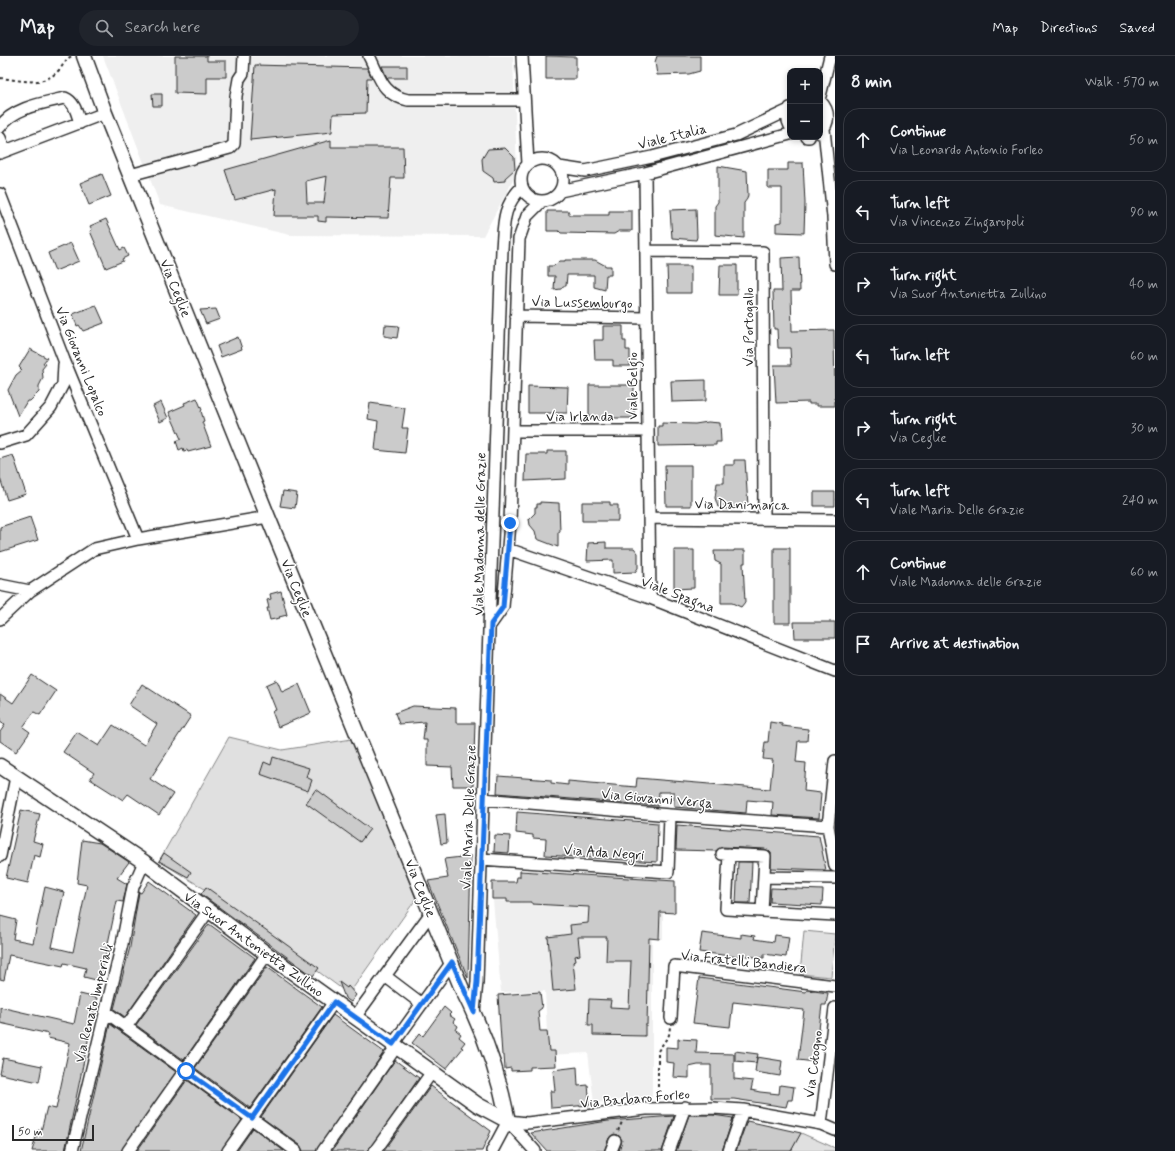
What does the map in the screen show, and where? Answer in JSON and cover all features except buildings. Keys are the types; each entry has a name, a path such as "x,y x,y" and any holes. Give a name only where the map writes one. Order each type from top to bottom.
{"main road":[{"name":"Via Ceglie","path":"84,56 105,114 268,517 431,913 474,1012 502,1093 508,1120"},
{"name":"Via Suor Antonietta Zullino","path":"0,766 144,862 267,954 478,1105 508,1120"}],"street":[{"path":"130,175 230,148 234,144 236,96 239,79 243,73 244,56"},
{"path":"369,56 385,89 397,98 408,100 524,100"},
{"path":"522,56 528,164 522,175 522,187 528,196 542,201 549,200 560,191 563,176 559,167 548,159 541,158 528,164"},
{"path":"823,84 830,56"},
{"path":"0,127 6,118 19,111 65,98 70,100 74,106 80,123"},
{"path":"823,104 828,115 823,128"},
{"name":"Viale Italia","path":"559,167 586,172 660,155 736,135 787,110"},
{"path":"0,138 3,152 105,114"},
{"name":"Viale Italia","path":"560,191 645,173 787,135"},
{"path":"823,138 834,217 835,264"},
{"name":"Viale Belgio","path":"645,173 650,598"},
{"name":"Viale Madonna delle Grazie","path":"491,624 502,249 506,210 514,194 522,187"},
{"name":"Via Giovanni Lopalco","path":"0,194 64,360 138,539"},
{"name":"Viale Madonna delle Grazie","path":"491,624 503,607 508,549 519,239 527,216 542,201"},
{"name":"Via Portogallo","path":"646,251 763,252 764,519"},
{"name":"Via Lussemburgo","path":"516,316 647,318"},
{"path":"0,444 26,435 51,407 63,384 64,360"},
{"name":"Via Irlanda","path":"513,431 647,432"},
{"path":"0,620 30,591 94,549 138,539 268,517"},
{"name":"Via Danimarca","path":"650,518 835,520"},
{"name":"Viale Spagna","path":"508,549 650,598 835,671"},
{"path":"0,585 30,591"},
{"name":"Viale Maria Delle Grazie","path":"474,1012 477,982 491,624"},
{"path":"835,761 828,826 835,866"},
{"path":"0,856 16,777"},
{"name":"Via Giovanni Verga","path":"483,799 670,815 828,826"},
{"name":"Via Ada Negri","path":"481,859 668,872 670,815"},
{"path":"762,911 765,856 725,854 726,909 835,916"},
{"name":"Via Renato Imperiali","path":"72,1151 106,1012 134,887 144,862"},
{"path":"764,877 835,878"},
{"path":"126,1027 209,910"},
{"path":"355,1017 431,913"},
{"path":"128,1151 186,1071 267,954"},
{"path":"323,1151 452,962"},
{"name":"Via Fratelli Bandiera","path":"671,1018 674,966 835,986"},
{"path":"385,976 422,1004"},
{"path":"228,1151 334,1002"},
{"name":"Via Cotogno","path":"821,1124 835,1008"},
{"path":"106,1012 296,1151"},
{"path":"375,1151 432,1072"},
{"path":"669,1151 684,1107"},
{"name":"Via Barbaro Forleo","path":"508,1120 527,1123 592,1117 626,1111 684,1107 742,1110 821,1124 835,1130"},
{"path":"729,1151 742,1110"},
{"path":"492,1151 508,1120 535,1151"}],"path":[{"path":"0,78 35,82 48,79 59,71 66,58 72,56"},
{"path":"658,1109 658,1051 669,1035 671,1018"},
{"path":"613,1145 626,1111"}],"shaded area":[{"path":"103,56 513,56 517,173 483,236 290,235 160,205"},
{"path":"229,737 282,750 352,739 416,899 351,991 342,989 208,891 159,861"},
{"path":"493,900 663,913 663,939 652,938 652,1097 594,1103 588,1053 548,1055 545,991 501,992"},
{"path":"804,931 835,934 831,977 800,974"},
{"path":"801,1133 835,1148 835,1151 791,1151"}],"route":[{"path":"186,1071 252,1118 334,1002 393,1044 452,962 462,989 474,1012 477,982 491,624 503,607 510,523"}]}
